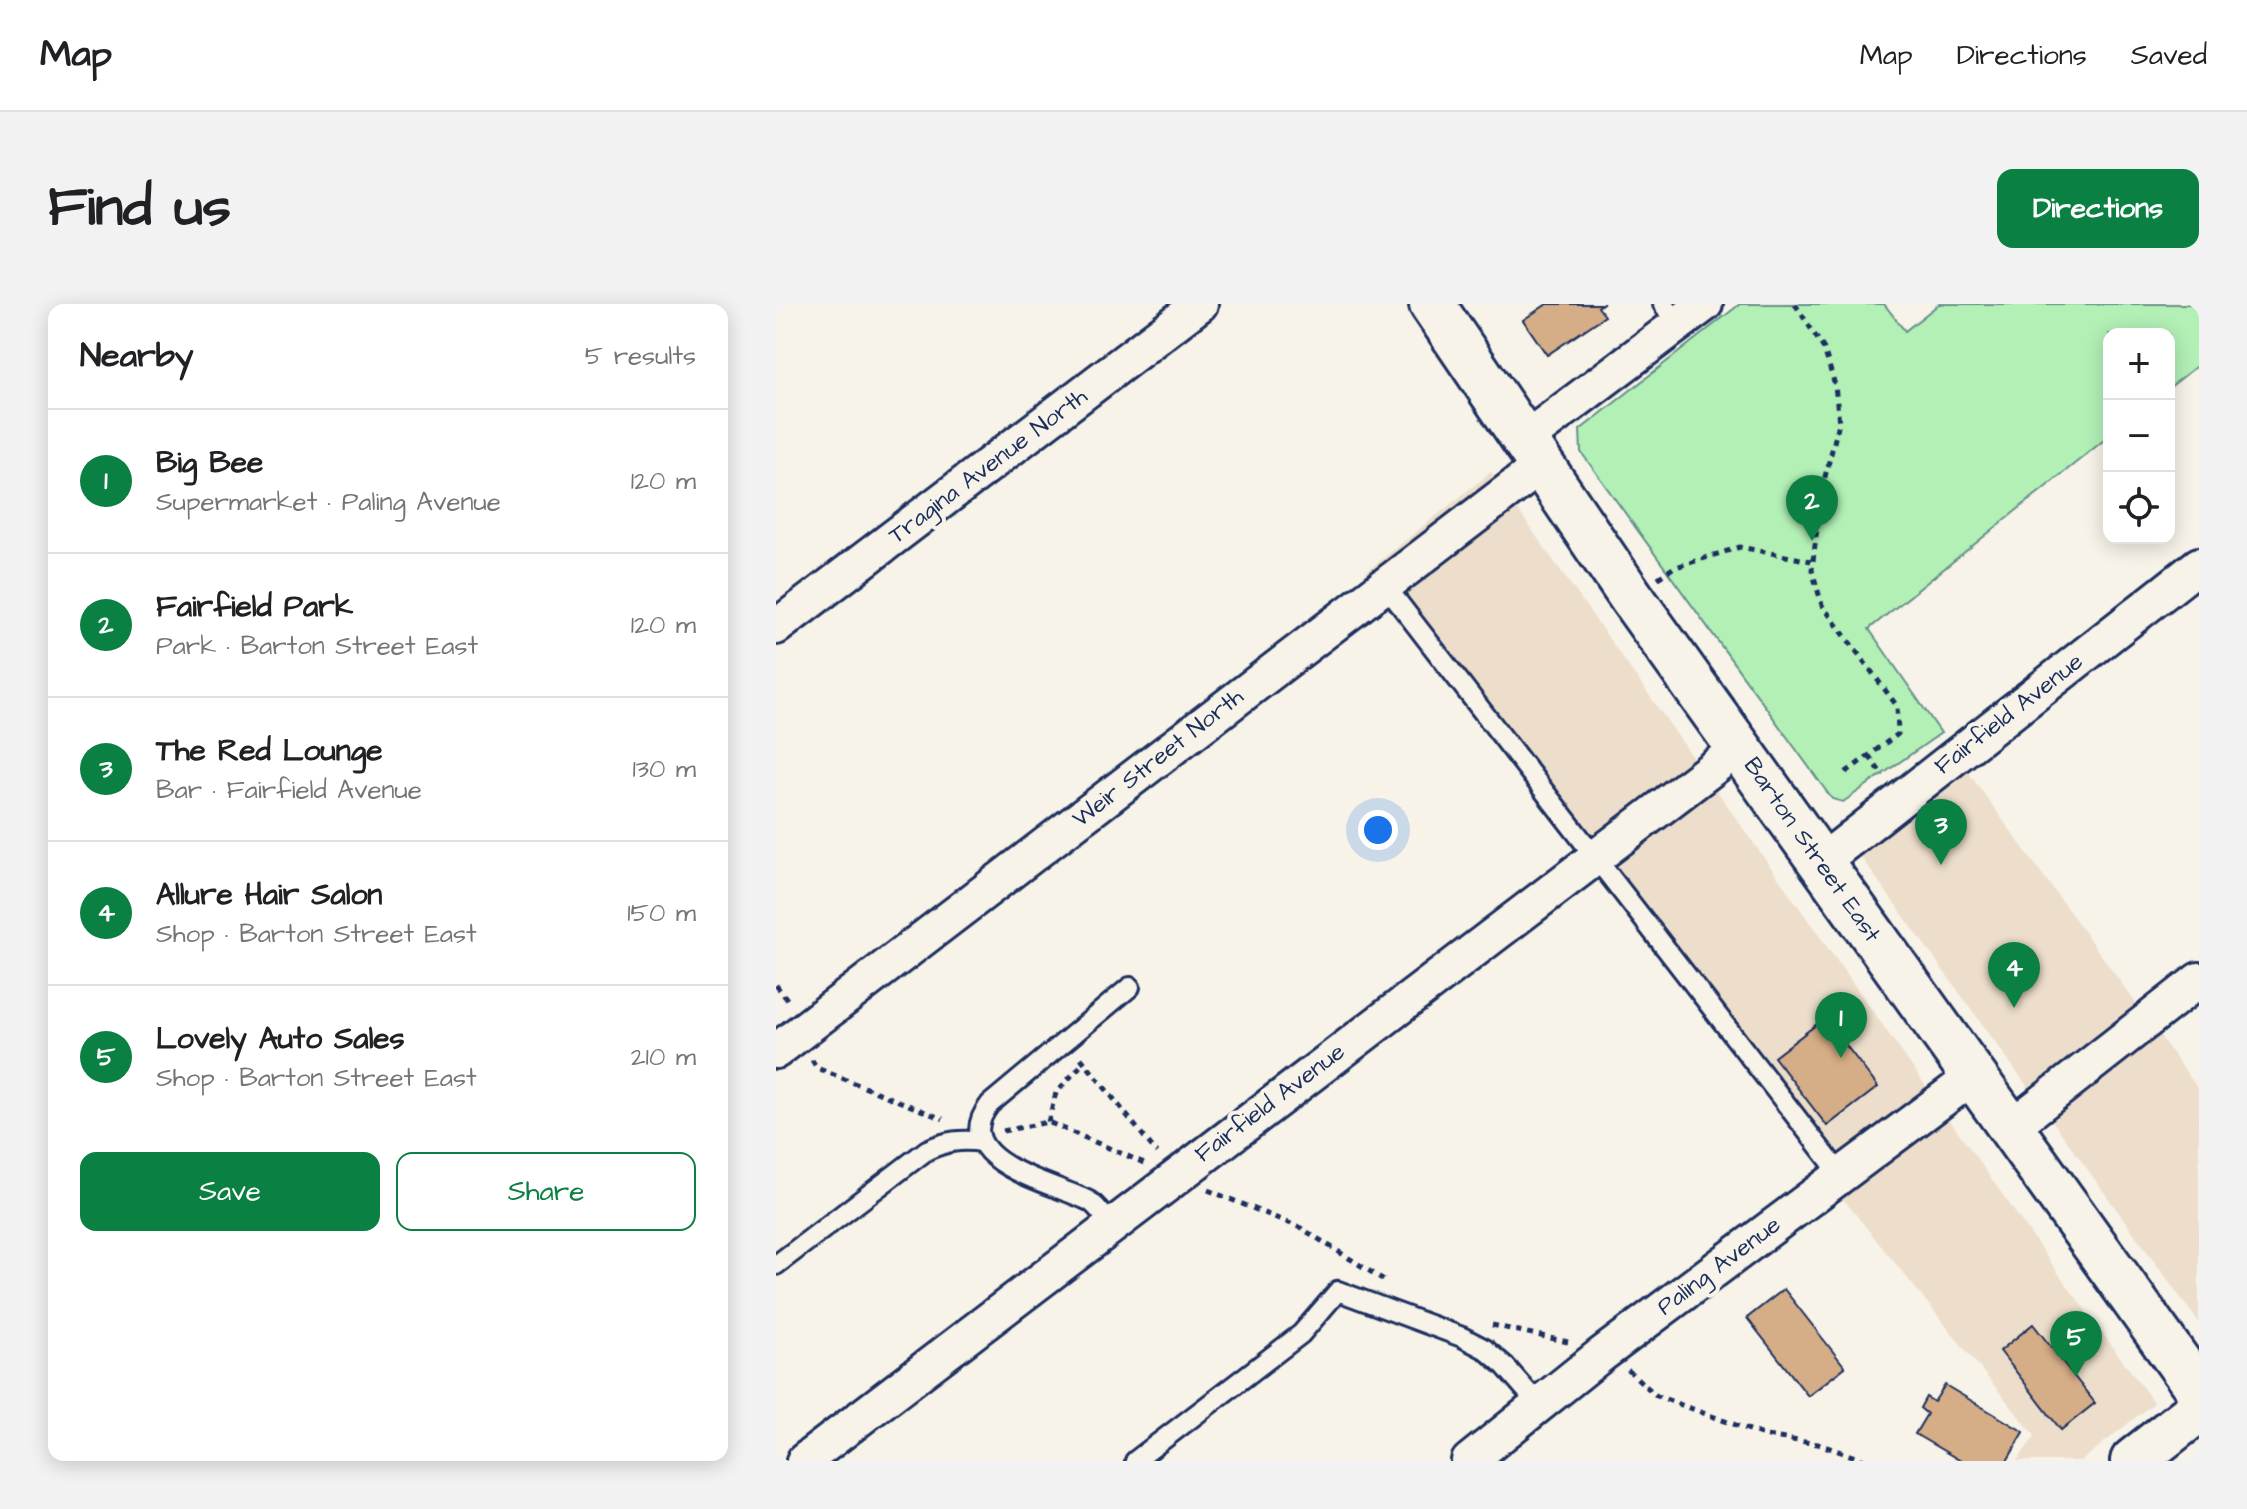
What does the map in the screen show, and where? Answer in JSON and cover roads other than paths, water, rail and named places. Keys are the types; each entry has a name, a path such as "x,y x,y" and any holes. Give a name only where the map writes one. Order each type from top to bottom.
{"main road":[{"name":"Barton Street East","path":"1432,304 1631,597 2199,1391"},
{"path":"2133,1461 2199,1409"}],"street":[{"name":"Tragina Avenue North","path":"776,627 1200,304"},
{"name":"Weir Street North","path":"787,1042 1384,584 1533,453 1670,315 1705,304"},
{"name":"Fairfield Avenue","path":"1820,863 2199,565"},
{"name":"Fairfield Avenue","path":"804,1461 1739,748"},
{"path":"2010,1128 2199,980"},
{"name":"Paling Avenue","path":"1469,1461 1601,1355 1974,1076"}],"lane":[{"path":"1384,584 1841,1175"},
{"path":"1110,1225 1093,1203 1027,1177 988,1151 981,1138 980,1122 990,1104 1130,987"},
{"path":"776,1265 927,1150 945,1142 981,1138"},
{"path":"1135,1461 1301,1334 1338,1291 1462,1337 1485,1349 1505,1366 1539,1405"}],"place":[{"name":"Fairfield Park","path":"1812,541"},
{"name":"The Red Lounge","path":"1941,865"},
{"name":"Allure Hair Salon","path":"2014,1008"},
{"name":"Big Bee","path":"1841,1058"},
{"name":"Lovely Auto Sales","path":"2076,1377"}]}
